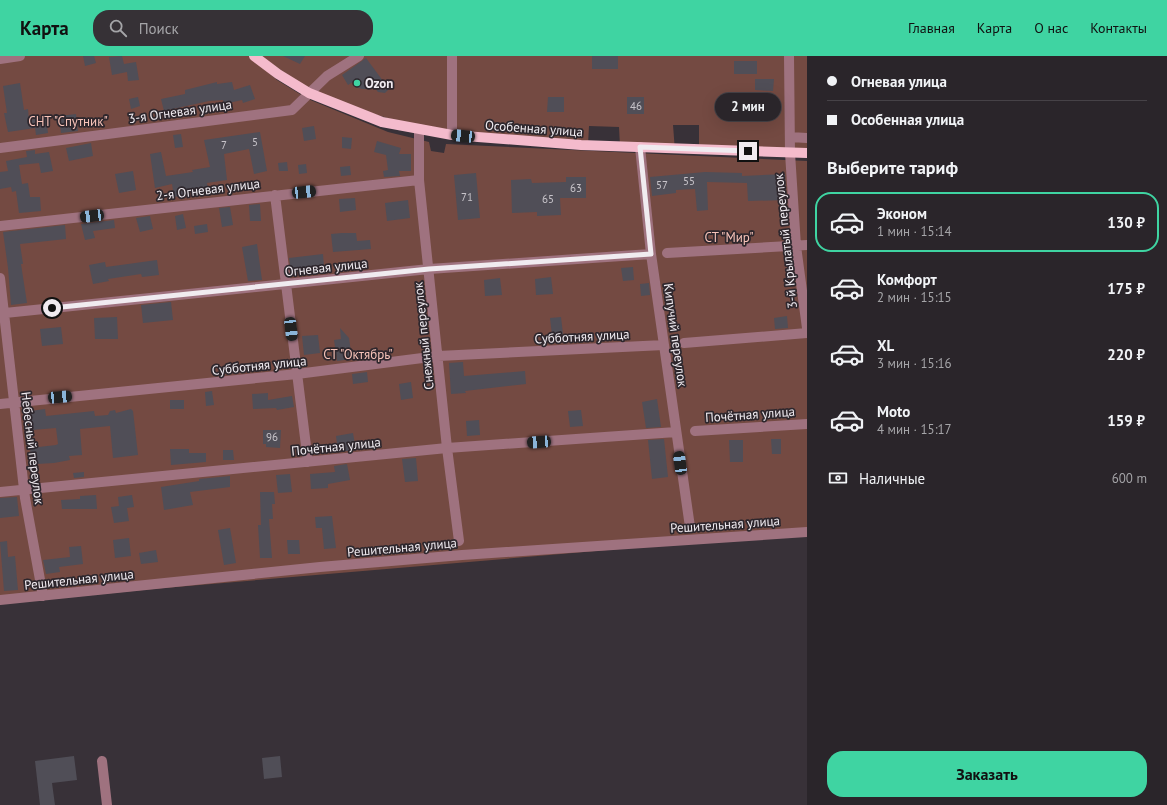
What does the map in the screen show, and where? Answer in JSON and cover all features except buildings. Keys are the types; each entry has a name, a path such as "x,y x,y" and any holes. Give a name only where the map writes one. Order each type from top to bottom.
{"main road":[{"name":"Особенная улица","path":"254,56 278,74 309,93 382,122 452,135 581,145 807,153"}],"street":[{"path":"0,59 20,56"},
{"name":"3-я Огневая улица","path":"0,148 292,110 327,76 359,56"},
{"path":"452,56 452,135"},
{"name":"3-й Крылатый переулок","path":"789,56 790,152 796,246 807,328"},
{"name":"Снежный переулок","path":"419,129 419,180 447,448 459,541"},
{"path":"790,137 807,138"},
{"name":"Кипучий переулок","path":"640,147 651,254 690,527"},
{"name":"2-я Огневая улица","path":"0,226 276,194 419,180"},
{"path":"276,194 308,462"},
{"path":"667,253 807,245"},
{"name":"Огневая улица","path":"5,313 429,269 651,254"},
{"name":"Небесный переулок","path":"0,278 5,313 3,325 24,490 43,596"},
{"path":"684,343 807,333"},
{"name":"Субботняя улица","path":"0,404 297,374 438,356 664,345"},
{"name":"Почётная улица","path":"695,431 807,424"},
{"name":"Почётная улица","path":"0,492 447,448 676,432"},
{"name":"Решительная улица","path":"0,600 320,566 454,555 807,532"},
{"path":"102,761 107,805"}],"green space":[{"name":"СТ \"Октябрь\"","path":"0,56 250,56 277,80 308,99 388,132 429,142 431,151 444,153 446,144 807,161 807,533 164,588 0,604"},
{"path":"260,56 807,56 807,153 699,149 699,125 673,125 675,151 620,146 619,127 589,126 588,145 448,136 347,106 309,89"}],"place":[{"name":"Ozon","path":"357,83"}],"route":[{"path":"52,308 429,269 651,254 640,147 748,151"}],"park label":[{"name":"СНТ \"Спутник\"","path":"68,121"},
{"name":"СТ \"Мир\"","path":"729,237"}]}
